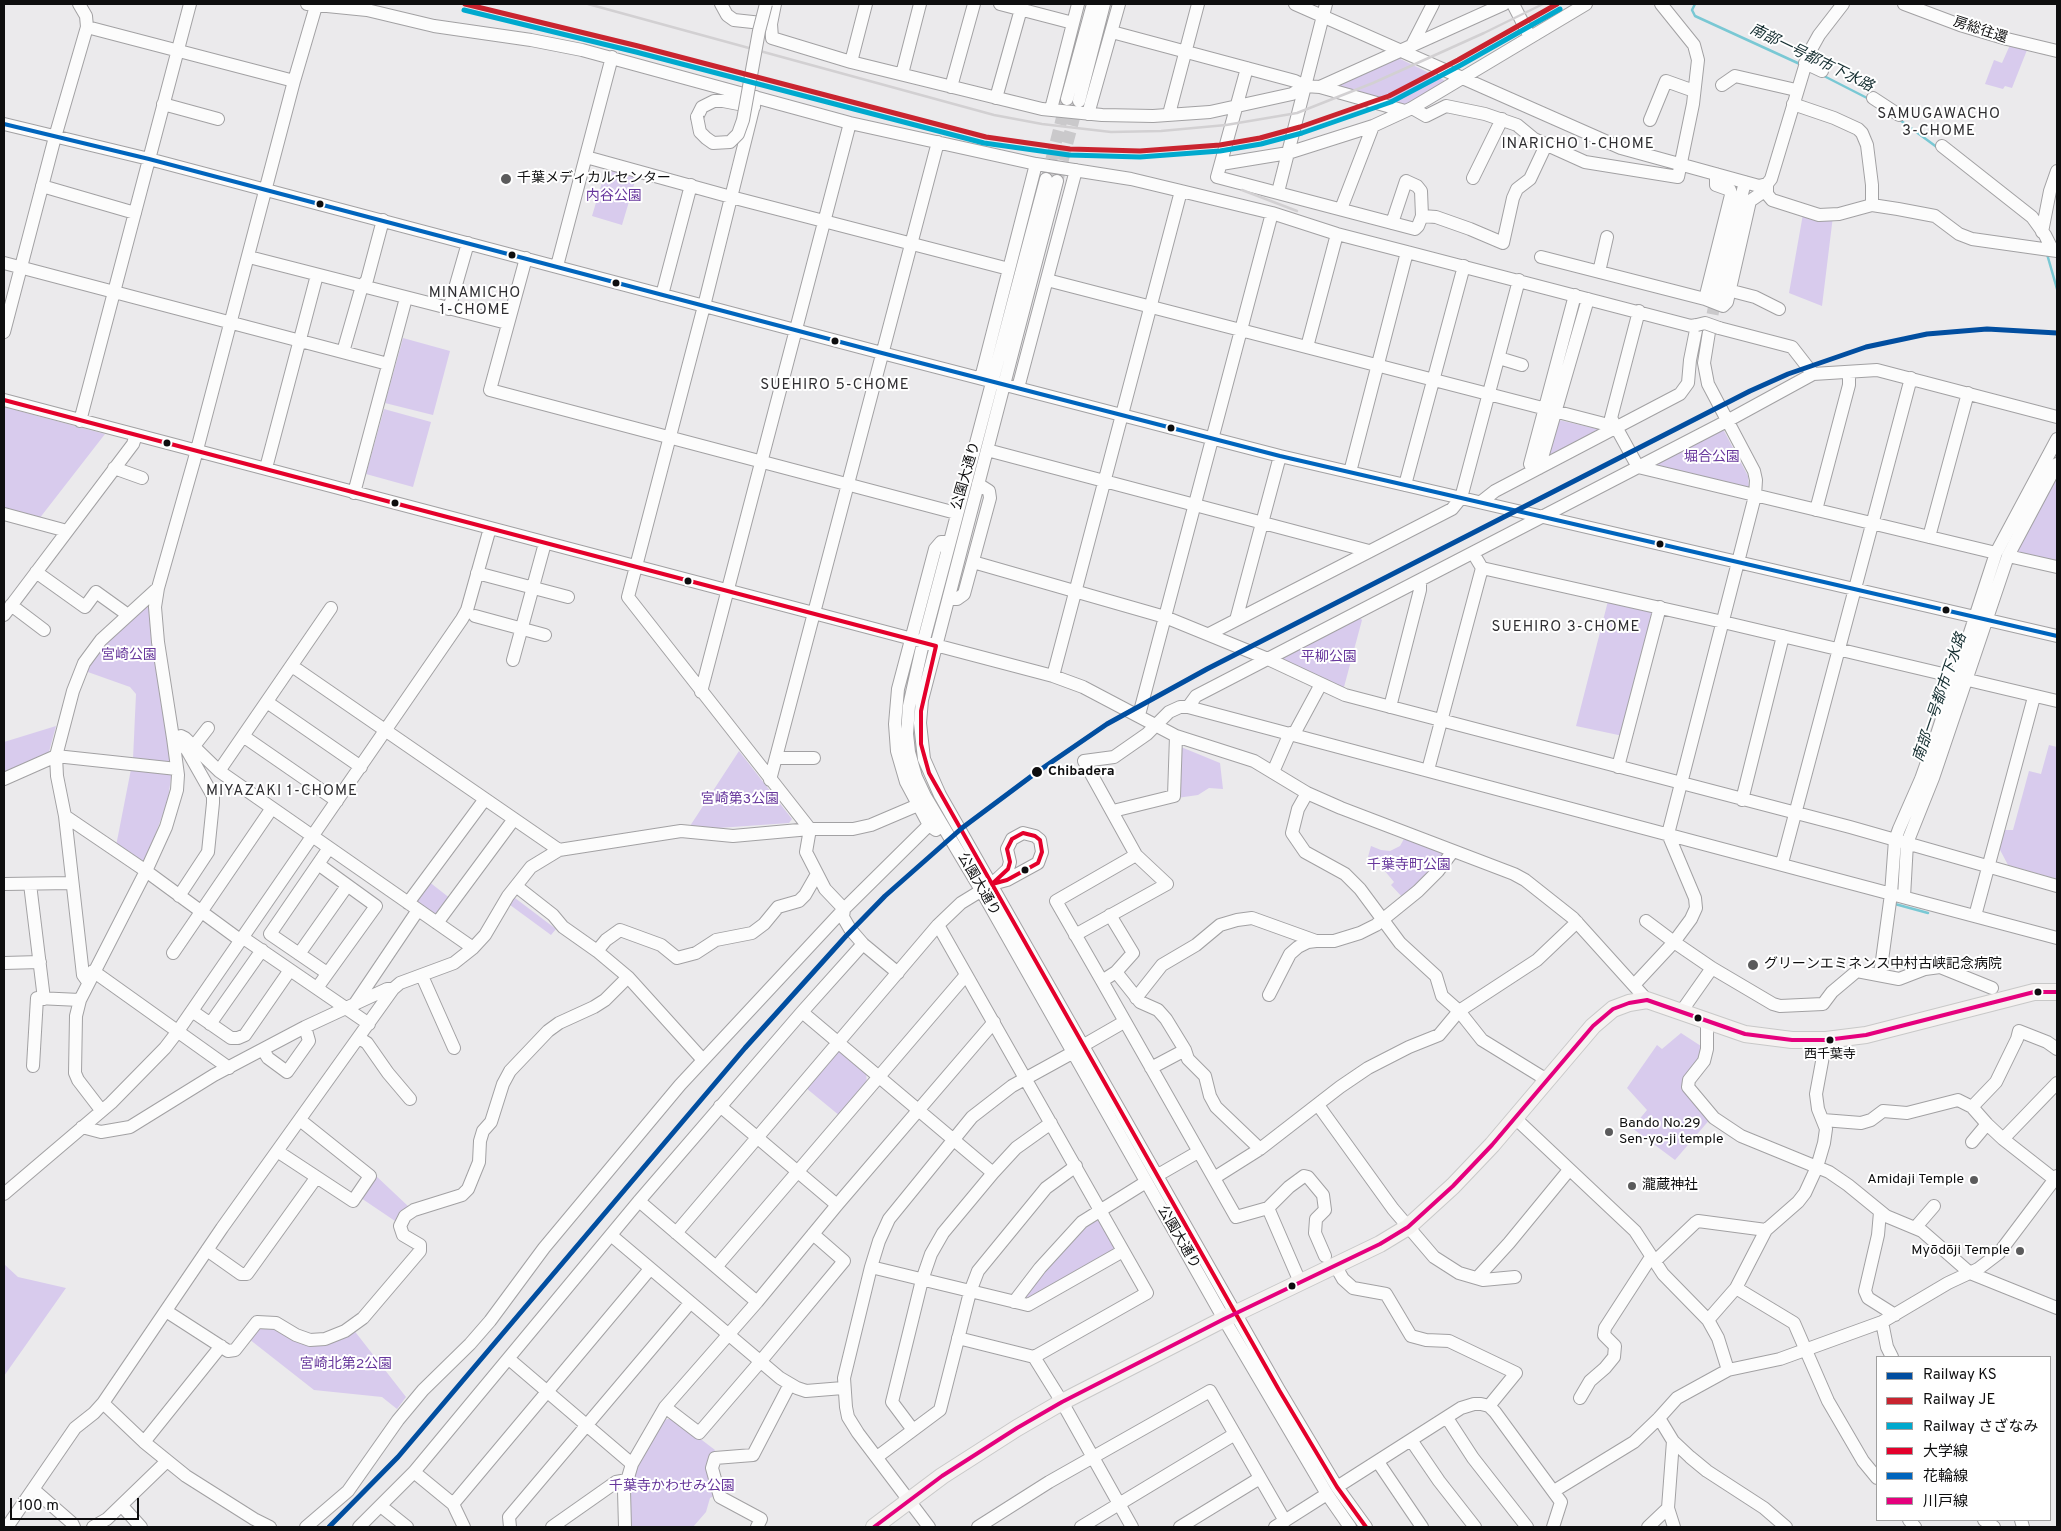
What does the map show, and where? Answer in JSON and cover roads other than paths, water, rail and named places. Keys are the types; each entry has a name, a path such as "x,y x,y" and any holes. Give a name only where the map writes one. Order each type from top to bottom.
{"main road":[{"path":"874,1527 909,1500 977,1453 1062,1402 1300,1282 1330,1260 1380,1244 1408,1227 1453,1186 1515,1118 1593,1026 1607,1014 1629,1003 1647,1000 1745,1034 1785,1039 1826,1040 1866,1035 2034,992 2057,992"}],"street":[{"path":"4,332 55,137 87,27 86,16 78,4"},
{"path":"80,420 190,4"},
{"path":"721,4 727,15 734,20 771,24"},
{"path":"755,102 747,106 740,104 733,102 723,100 710,102 700,111 697,117 698,128 709,141 724,144 734,138 741,128 743,120 745,109 747,99 759,31 766,4"},
{"path":"775,4 771,24 772,38 851,62 1042,109 1102,115 1210,112 1292,94 1305,86"},
{"path":"851,62 866,4"},
{"path":"902,74 920,4"},
{"path":"951,87 974,4"},
{"path":"1000,4 1073,23"},
{"path":"1051,109 1078,4"},
{"path":"1092,4 1073,100 1104,4"},
{"path":"1088,114 1119,4"},
{"path":"1169,114 1198,4"},
{"path":"1295,4 1323,17 1407,49 1463,77 1621,148 1759,186 1769,182"},
{"path":"1278,192 1326,4"},
{"path":"1407,49 1433,4"},
{"path":"1320,87 1504,4"},
{"path":"1513,4 1530,37"},
{"path":"1221,164 1288,153 1374,126 1409,109 1586,4"},
{"path":"1112,32 1295,81 1305,86 1320,87 1409,109 1426,116 1446,106 1502,119 1517,126 1534,139 1585,162 1678,177 1698,60 1694,45 1661,4"},
{"path":"1843,4 1819,35 1805,65 1769,182 1767,194 1772,200 1819,215 1839,214 1872,205 1935,216 1959,234 1972,239 2050,249"},
{"name":"房総往還","path":"1904,4 2007,40 2057,51"},
{"path":"102,1110 78,1080 75,1072 76,1016 80,1000 90,977 146,871 173,808 177,790 177,769 158,642 155,607 158,588 249,257 294,81 311,5 367,10 434,26 531,40 612,57 755,102 1036,164 1181,190 1272,213 1337,234 1691,326 1705,323 1714,330 1792,347 1813,374"},
{"path":"996,98 1021,9"},
{"path":"87,27 294,81"},
{"path":"557,266 612,57"},
{"path":"1805,65 1822,71"},
{"path":"1247,68 1218,177 1415,230 1422,216 1421,191 1417,186 1406,181 1392,223"},
{"path":"1722,85 1735,76 1796,90"},
{"path":"1650,120 1666,81 1694,91"},
{"path":"1873,98 1899,115"},
{"path":"755,102 628,597 810,829 806,852 825,889 844,909"},
{"path":"164,104 218,119"},
{"path":"1793,104 1858,128 1862,133 1867,145 1872,185 1872,205"},
{"path":"1473,178 1502,119"},
{"path":"702,692 850,123"},
{"path":"4,124 149,159 1280,456 2057,636"},
{"path":"1342,209 1374,126"},
{"path":"770,780 938,142"},
{"path":"1422,216 1450,221 1503,243 1513,198 1517,189 1530,179 1546,145"},
{"path":"1942,146 2026,212 2042,232 2050,249"},
{"path":"586,158 1008,269"},
{"path":"980,378 1036,164"},
{"path":"1018,388 1076,170"},
{"path":"2042,232 2050,190 2057,171"},
{"path":"1711,298 1731,194 1730,190 1716,185 1716,174"},
{"name":"公園大通り","path":"1052,180 999,383 956,513 909,706 907,744 912,768 919,785 949,836 987,887 1084,1045 1158,1175 1230,1316"},
{"path":"1711,298 1745,182"},
{"path":"1541,257 1711,298 1723,306 1727,302 1728,290 1750,201 1760,195 1769,182"},
{"path":"42,186 134,213"},
{"path":"662,294 691,186"},
{"path":"1053,676 1181,190"},
{"path":"1139,715 1272,213"},
{"path":"343,352 362,286 367,280 383,220"},
{"path":"1307,348 1337,234"},
{"path":"1599,272 1607,237"},
{"path":"449,309 468,243"},
{"path":"1350,472 1407,252"},
{"path":"249,257 507,323"},
{"path":"526,258 490,390 956,513"},
{"path":"4,263 388,364"},
{"path":"1405,485 1464,266"},
{"path":"266,468 317,274"},
{"path":"1047,280 1616,427"},
{"path":"1209,634 1452,509 1461,498 1519,280"},
{"path":"1728,290 1756,298 1779,309"},
{"path":"1549,411 1575,295"},
{"path":"354,493 406,298"},
{"path":"1536,470 1530,464 1588,298"},
{"path":"1639,311 1611,418 1638,467 2057,567"},
{"path":"1481,502 1495,491 1680,394 1688,383 1690,360 1697,325"},
{"path":"1634,985 1674,942 1694,913 1695,898 1668,834 1755,496 1756,480 1754,471 1708,384 1704,352 1714,330"},
{"path":"1499,358 1522,365"},
{"path":"1188,707 1196,696 1727,421 1813,374 1877,370 2057,417"},
{"path":"1816,510 1849,384 1849,373"},
{"path":"1782,864 1911,378"},
{"name":"公園大通り","path":"999,383 987,450 921,706 920,723 924,759 940,795 1072,1053 1146,1182 1279,1390 1350,1527"},
{"path":"1929,537 1968,393"},
{"path":"4,400 1053,676 1088,689 1139,715 1154,726 1176,736 1254,761 1307,793 1341,808 1514,874 1525,880 1577,922 1647,1000"},
{"path":"44,630 7,610 133,444 136,435"},
{"path":"1880,975 1897,896 1901,842 1933,778 1961,679 2002,554 2057,439"},
{"path":"987,450 1370,551"},
{"path":"1236,620 1280,456"},
{"path":"2002,554 2057,464"},
{"path":"114,468 142,478"},
{"path":"949,599 957,599 963,596 990,498 989,491 978,484"},
{"path":"4,514 67,531"},
{"path":"4,1194 102,1110 165,1048 178,1031 462,619 467,610 490,528"},
{"path":"949,542 941,542 935,549 898,689 895,724 899,761 906,782 929,825 949,836"},
{"path":"513,660 546,543"},
{"path":"1428,770 1482,568 1473,552"},
{"path":"973,562 1165,617 1268,659 1345,695 1796,813 2057,886"},
{"path":"1482,568 1784,636 2057,702"},
{"path":"36,572 85,607 96,592 128,616"},
{"path":"477,573 568,597"},
{"path":"1390,707 1420,590 1420,580"},
{"path":"158,588 101,640 84,663 73,691 56,756 57,776 65,816 83,975 90,977 178,1031 229,1068"},
{"path":"219,771 331,608"},
{"path":"1618,767 1660,608"},
{"path":"475,616 545,635"},
{"path":"1742,800 1784,636"},
{"path":"292,666 559,850"},
{"path":"1273,772 1292,734 1321,684"},
{"path":"1975,916 2034,696"},
{"path":"267,702 361,767"},
{"path":"1075,935 1167,884 1136,855 1084,761 1114,757 1141,739 1169,712 1180,707 1188,707 2057,938"},
{"path":"194,746 208,728"},
{"path":"173,738 181,736 185,738 219,771 472,948"},
{"path":"243,736 337,801"},
{"path":"1113,811 1174,796 1176,736"},
{"path":"173,738 187,750 213,796 208,852 179,896"},
{"path":"4,779 56,756 177,769"},
{"path":"776,758 814,758"},
{"path":"1307,793 1298,809 1292,833 1305,852 1346,874 1360,888 1400,943 1436,976 1442,996 1459,1011 1482,1040 1548,1080"},
{"path":"350,1008 413,906 485,799"},
{"path":"7,1527 75,1428 104,1403 207,1250 393,990 400,983 454,963 472,948 484,934 508,896 531,867 559,850 681,831 733,836 810,829 853,829 871,825 918,805"},
{"path":"173,953 272,808"},
{"path":"65,816 146,871 200,911 350,1008 369,1024"},
{"path":"437,923 514,819"},
{"path":"306,1527 348,1491 398,1420 423,1390 470,1344 490,1321 544,1248 680,1085 844,909 929,825"},
{"path":"676,1233 938,925 956,908 1008,870 1010,862 1007,849 1012,839 1023,833 1035,836 1040,840 1042,852 1038,863 1007,880 987,887"},
{"path":"327,973 270,934 329,848"},
{"path":"1269,995 1290,954 1298,947 1308,942 1334,941 1360,933 1376,925 1425,884 1438,871 1453,851"},
{"path":"1136,855 1056,901 1236,1217 1268,1208 1289,1187 1304,1176 1308,1178 1323,1195 1325,1210 1316,1219 1315,1233 1330,1260 1343,1279 1352,1288 1386,1294 1411,1336 1426,1340 1449,1341 1516,1373 1489,1406"},
{"path":"317,988 376,906 318,864"},
{"path":"597,951 606,940 620,930 661,945 676,958 696,953 716,940 752,933 764,924 778,907 799,900 805,895 817,874"},
{"path":"4,884 72,883"},
{"path":"30,884 44,999"},
{"path":"299,954 347,886"},
{"path":"516,886 553,916 562,927 597,951 628,977 703,1060"},
{"path":"844,909 843,917 850,929 863,944 898,973"},
{"path":"1102,980 1116,972 1133,953 1110,915"},
{"path":"1136,998 1162,965 1196,945 1220,926 1237,920 1252,918 1316,941"},
{"path":"1646,921 1712,968 1772,1004 1780,1006 1822,1004 1832,992 1857,971 1899,979 1925,969 1940,967 1992,988"},
{"path":"1214,1178 1260,1149 1340,1087 1375,1064 1438,1035 1459,1011 1537,960 1577,922"},
{"path":"938,925 1147,1293 1034,1357 958,1338"},
{"path":"359,1527 382,1507 414,1472 612,1236 639,1201 863,944"},
{"path":"210,1024 262,950"},
{"path":"4,963 40,962"},
{"path":"1681,1012 1712,968"},
{"path":"192,1011 231,1038 238,1038 245,1035 290,970"},
{"path":"1116,972 1140,1002 1158,1010 1166,1019 1185,1050 1188,1059 1204,1076 1210,1096 1216,1107 1260,1149"},
{"path":"716,1267 966,975"},
{"path":"422,976 454,1048"},
{"path":"166,1311 228,1352 235,1350 257,1322 276,1323 310,1340 325,1339 345,1331 363,1318 420,1251 420,1245 403,1235 400,1226 405,1216 414,1210 462,1195 468,1189 479,1162 480,1141 483,1132 491,1122 503,1084 510,1071 559,1022 594,1008 628,977"},
{"path":"82,1127 101,1132 130,1127 229,1068 305,1027 350,1008 387,989 393,990"},
{"path":"33,1066 36,998 80,1000"},
{"path":"802,1012 993,1174"},
{"path":"626,1527 624,1491 632,1464 665,1407 729,1336 837,1205 994,1022"},
{"path":"1084,1045 1124,1022"},
{"path":"1707,1022 1707,1049 1704,1061 1688,1080 1688,1087 1714,1118 1741,1136 1817,1167 1848,1185 1880,1212 1915,1228 1937,1243 1970,1273 2057,1308"},
{"path":"264,1050 268,1058 287,1072 309,1041 305,1027"},
{"path":"1972,1107 1996,1082 2019,1031 2047,1042 2057,1049"},
{"path":"359,1038 367,1043 388,1073 410,1099"},
{"path":"1708,1320 1736,1288 1766,1230 1805,1194 1817,1167 1826,1129 1818,1109 1816,1094 1826,1040"},
{"path":"1151,1068 1185,1050"},
{"path":"926,1524 848,1417 843,1388 871,1267 879,1241 889,1219 972,1117 1026,1078 1072,1053"},
{"path":"2003,1139 2057,1083"},
{"path":"1554,1491 1634,1442 1660,1418 1677,1398 1728,1370 1780,1359 1882,1322 1948,1283 1970,1273 1999,1253 2056,1178 2003,1139 1986,1124 1972,1107 1958,1100 1907,1113 1883,1111 1871,1120 1861,1123 1823,1120"},
{"path":"1318,1105 1408,1227 1434,1257 1459,1273 1483,1280 1515,1277"},
{"path":"720,1106 837,1205"},
{"path":"1515,1118 1634,1230 1663,1274 1708,1320 1718,1338 1728,1370"},
{"path":"277,1151 353,1201 370,1176 300,1120"},
{"path":"913,1430 892,1402 922,1280 931,1254 943,1233 1016,1148 1051,1124"},
{"path":"1972,1142 1986,1124"},
{"path":"1158,1175 1198,1152"},
{"path":"877,1457 940,1410 970,1292 978,1271 986,1258 1046,1188 1076,1166"},
{"path":"1477,1278 1520,1231 1569,1170"},
{"path":"207,1250 241,1274 247,1274 316,1178"},
{"path":"1014,1302 1040,1268 1082,1222 1146,1182"},
{"path":"639,1201 758,1302"},
{"path":"1915,1228 1934,1206"},
{"path":"1268,1208 1300,1282"},
{"path":"1880,1212 1878,1235 1865,1291 1868,1298 1895,1316"},
{"path":"1580,1398 1590,1382 1614,1357 1615,1346 1604,1335 1605,1328 1652,1260 1686,1229 1698,1221 1766,1230"},
{"path":"665,1407 699,1433 760,1362 844,1261 813,1234"},
{"path":"612,1236 760,1362 790,1384 806,1391 843,1388"},
{"path":"871,1267 1028,1305 1123,1251"},
{"path":"453,1504 650,1269"},
{"path":"1736,1288 1794,1324 1828,1401 1863,1461 1876,1477"},
{"path":"510,1527 509,1517 690,1303"},
{"path":"1882,1322 1887,1347 1892,1356"},
{"path":"144,1442 221,1346"},
{"path":"1034,1357 1062,1402 1132,1527"},
{"path":"509,1359 632,1464"},
{"path":"757,1527 761,1519 720,1497 712,1468 715,1458 753,1455 790,1384"},
{"path":"978,1527 1049,1482 1210,1391 1260,1478 1280,1524 1466,1405 1474,1404 1489,1406 1495,1412 1554,1491 1561,1502 1553,1527"},
{"path":"104,1403 144,1442 186,1476 251,1523 270,1527"},
{"path":"1447,1418 1473,1458 1527,1527"},
{"path":"1660,1418 1673,1441 1707,1471 1751,1498 1786,1527"},
{"path":"1081,1527 1235,1434"},
{"path":"1411,1440 1439,1481 1475,1527"},
{"path":"1673,1441 1668,1508 1674,1527"},
{"path":"93,1527 107,1519 122,1506 167,1461"},
{"path":"1378,1462 1422,1527"},
{"path":"414,1472 453,1504 464,1527"},
{"path":"1180,1527 1260,1478"},
{"path":"552,1527 616,1482 627,1480"},
{"path":"33,1489 72,1523 74,1527"},
{"name":"公園大通り","path":"1332,1491 1366,1527"},
{"path":"122,1506 141,1527"},
{"path":"382,1507 407,1527"},
{"path":"1648,1527 1668,1508"}],"waterway":[{"name":"南部一号都市下水路","path":"1695,4 1692,10 1695,16 1802,65"},
{"name":"南部一号都市下水路","path":"1822,75 1869,99"},
{"name":"南部一号都市下水路","path":"1900,120 1938,148"},
{"name":"南部一号都市下水路","path":"2047,254 2057,289"},
{"name":"南部一号都市下水路","path":"1895,901 1895,904 1928,913"}],"tunnel":[{"path":"1047,177 1066,102"},
{"path":"1058,178 1078,103"},
{"path":"1709,332 1716,297"}],"railway":[{"path":"588,4 994,115 1042,124 1111,132 1161,131 1226,125 1297,113 1373,83 1543,4"},
{"path":"1242,190 1297,211"}],"rail line":[{"name":"JE","path":"465,4 638,46 986,137 1070,149 1140,151 1220,145 1260,138 1300,127 1389,96 1458,60 1557,4"},
{"name":"さざなみ","path":"464,10 636,52 984,143 1069,155 1140,157 1220,151 1261,144 1302,133 1391,102 1560,9"},
{"name":"KS","path":"329,1527 398,1457 745,1048 846,936 885,896 962,828 1037,772 1107,724 1207,669 1750,391 1788,374 1866,347 1927,334 1987,329 2057,333"}],"place":[{"name":"千葉メディカルセンター","path":"506,179"},
{"name":"Chibadera","path":"1037,772"},
{"name":"グリーンエミネンス中村古峡記念病院","path":"1753,965"},
{"name":"西千葉寺","path":"1830,1040"},
{"name":"Bando No.29 Sen-yo-ji temple","path":"1609,1132"},
{"name":"Amidaji Temple","path":"1974,1180"},
{"name":"瀧蔵神社","path":"1632,1186"},
{"name":"Myōdōji Temple","path":"2020,1251"}],"district":[{"name":"SAMUGAWACHO 3-CHOME","path":"1939,124"},
{"name":"INARICHO 1-CHOME","path":"1578,145"},
{"name":"MINAMICHO 1-CHOME","path":"475,302"},
{"name":"SUEHIRO 5-CHOME","path":"835,386"},
{"name":"SUEHIRO 3-CHOME","path":"1566,628"},
{"name":"MIYAZAKI 1-CHOME","path":"282,792"}],"park label":[{"name":"内谷公園","path":"614,197"},
{"name":"堀合公園","path":"1712,458"},
{"name":"宮崎公園","path":"129,656"},
{"name":"平柳公園","path":"1329,658"},
{"name":"宮崎第3公園","path":"740,800"},
{"name":"千葉寺町公園","path":"1409,866"},
{"name":"宮崎北第2公園","path":"346,1365"},
{"name":"千葉寺かわせみ公園","path":"672,1487"}]}
